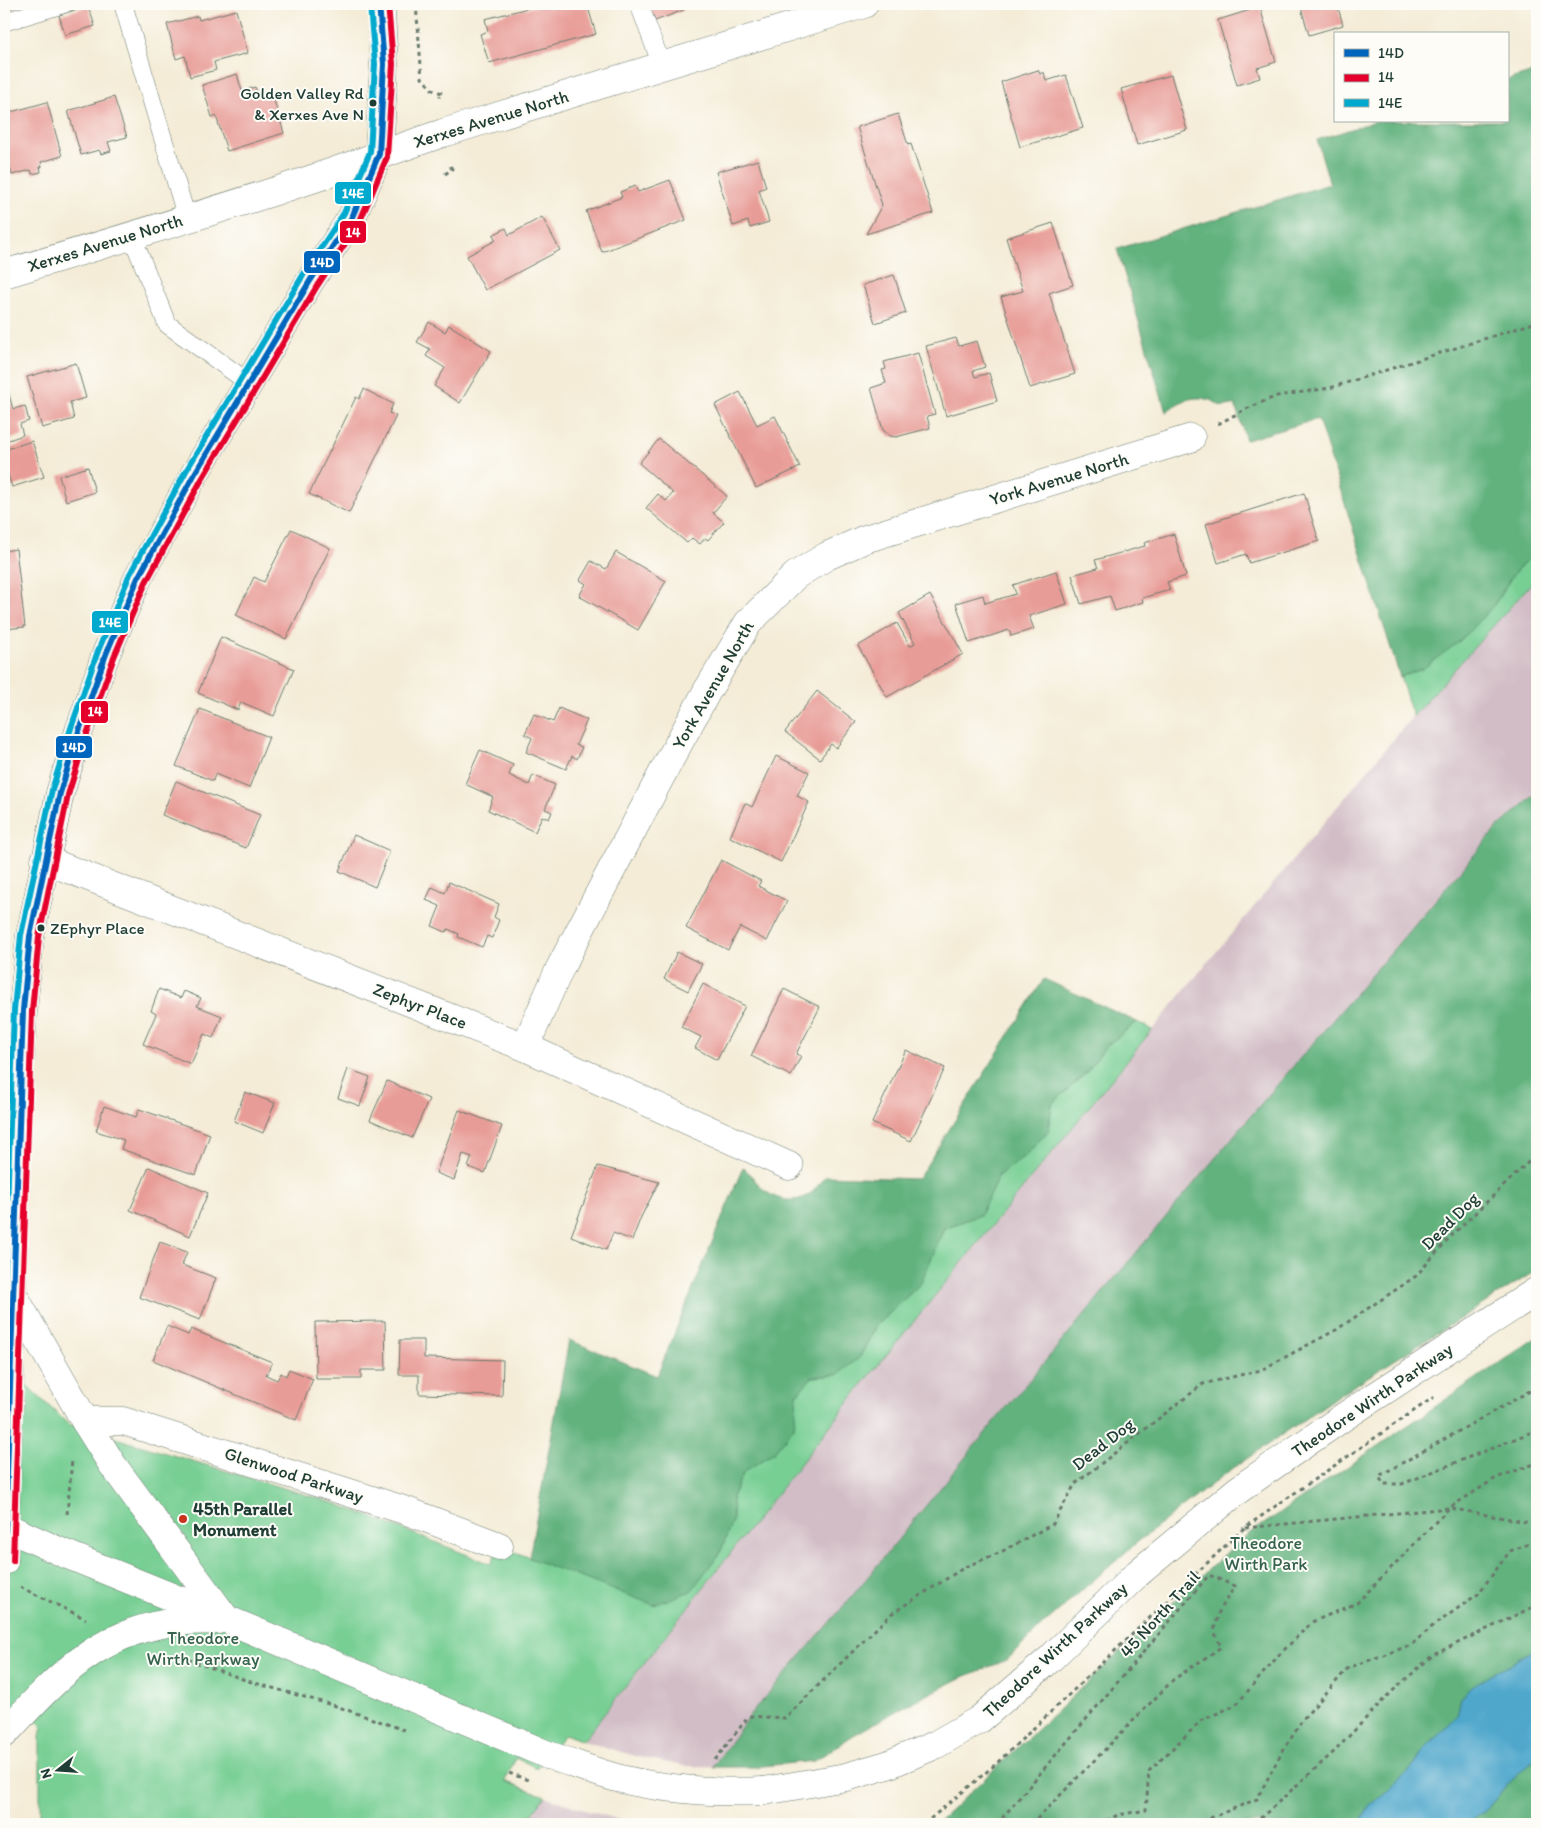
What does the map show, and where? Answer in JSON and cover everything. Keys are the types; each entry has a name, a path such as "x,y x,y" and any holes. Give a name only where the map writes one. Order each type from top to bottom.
{"street":[{"path":"8,1572 5,1527 7,1293 23,1010 30,936 60,793 106,654 138,578 194,475 310,280 352,216 379,154 384,64 379,4"},
{"name":"Xerxes Avenue North","path":"4,274 187,219 319,176 379,154 864,4"},
{"name":"York Avenue North","path":"525,1047 560,968 732,647 748,622 796,575 827,556 866,539 1191,438"},
{"name":"Zephyr Place","path":"46,860 525,1047 789,1166"},
{"name":"Theodore Wirth Parkway","path":"5,1527 63,1553 226,1619 548,1755 616,1778 678,1789 729,1793 764,1791 806,1785 846,1777 887,1765 935,1745 979,1720 1050,1659 1138,1573 1238,1490 1345,1416 1537,1291"},
{"path":"7,1293 112,1464 226,1619"},
{"name":"Glenwood Parkway","path":"85,1422 123,1421 407,1511 498,1546"},
{"path":"4,1734 52,1683 90,1652 120,1636 168,1623 226,1619"}],"lane":[{"path":"4,22 64,4"},
{"path":"123,4 187,219"},
{"path":"639,4 662,66"},
{"path":"132,236 167,324 250,383"}],"path":[{"path":"416,4 422,78 433,90 442,94 439,97"},
{"path":"445,174 452,169 449,164"},
{"path":"1191,438 1246,409 1277,396 1330,388 1537,322"},
{"name":"Dead Dog","path":"710,1766 749,1716 785,1718 891,1614 965,1566 1001,1552 1053,1524 1076,1484 1202,1384 1261,1370 1336,1330 1416,1276 1450,1238 1537,1154"},
{"path":"1537,1387 1379,1476 1383,1484 1402,1484 1537,1430"},
{"path":"924,1824 996,1764 1244,1528 1441,1393"},
{"path":"67,1514 72,1453"},
{"path":"1099,1824 1118,1815 1146,1810 1149,1771 1202,1720 1236,1705 1278,1656 1312,1622 1357,1603 1449,1508 1496,1478 1537,1463"},
{"path":"1244,1528 1449,1508 1537,1524"},
{"path":"1195,1824 1257,1799 1303,1718 1348,1668 1411,1645 1478,1594 1510,1552 1537,1541"},
{"path":"8,1572 46,1600 89,1621"},
{"name":"45 North Trail","path":"997,1824 1209,1575 1235,1586 1219,1612 1214,1631 1221,1647 1173,1680 1032,1824"},
{"path":"1254,1824 1334,1751 1387,1696 1433,1656 1537,1604"},
{"path":"164,1651 248,1682 336,1706 409,1732"},
{"path":"500,1769 510,1773"}],"shaded area":[{"path":"1537,577 1537,805 753,1767 684,1766 639,1757 583,1741 866,1380 1207,963 1413,716"},
{"path":"545,1796 584,1810 636,1824 525,1824"}],"green space":[{"path":"1537,71 1537,550 1514,573 1494,605 1460,641 1422,669 1400,677 1318,419 1246,440 1235,404 1221,406 1211,400 1195,398 1180,403 1166,412 1117,249 1330,184 1317,140 1373,122 1508,122 1508,80"},
{"path":"1537,550 1537,577 1413,716 1400,677 1422,669 1494,605 1514,573"},
{"path":"1537,793 1537,1270 1344,1392 1229,1471 1135,1544 1048,1620 1007,1660 963,1677 905,1706 852,1736 814,1761 753,1767 713,1767 749,1716 853,1595 991,1426 1237,1132 1498,827"},
{"path":"1044,979 1137,1022 1106,1046 1085,1074 1052,1104 1048,1131 1026,1155 999,1175 980,1215 944,1228 921,1283 876,1326 860,1357 837,1375 812,1377 797,1394 794,1427 774,1452 744,1472 732,1497 733,1519 721,1551 691,1591 654,1605 529,1558 569,1340 657,1376 743,1167 772,1196 785,1200 805,1197 826,1176 918,1179"},
{"name":"Theodore Wirth Parkway","path":"1137,1022 1152,1030 866,1380 583,1741 565,1734 537,1768 516,1758 505,1781 545,1796 525,1824 40,1824 40,1737 42,1725 4,1701 4,1364 68,1424 337,1504 491,1564 499,1546 655,1605 733,1519 732,1497 744,1471 774,1452 794,1427 797,1394 812,1377 837,1375 860,1357 876,1326 921,1283 944,1228 980,1215 999,1175 1026,1155 1048,1131 1052,1104 1085,1074 1106,1046"},
{"name":"Theodore Wirth Park","path":"1537,1337 1537,1648 1472,1686 1461,1698 1457,1716 1421,1753 1415,1765 1368,1808 1359,1824 936,1824 1239,1541"},
{"path":"1537,1757 1537,1824 1467,1824 1484,1812 1511,1781"}],"water":[{"path":"1537,1648 1537,1757 1511,1781 1484,1812 1467,1824 1359,1824 1368,1808 1415,1765 1421,1753 1457,1716 1461,1698 1472,1686"}],"building":[{"path":"4,4 25,4 4,10"},
{"path":"544,4 548,8 562,4 587,4 596,34 489,63 480,34 488,31 485,19"},
{"path":"648,4 681,4 684,10 655,21"},
{"path":"1300,4 1337,4 1343,25 1309,35"},
{"path":"88,6 95,26 65,35 59,15"},
{"path":"1260,7 1276,62 1257,68 1260,78 1237,85 1218,20"},
{"path":"236,10 248,53 214,62 216,70 190,77 185,56 176,59 167,24 198,16 199,20"},
{"path":"1038,70 1040,74 1044,72 1046,81 1066,75 1083,128 1020,147 1001,82"},
{"path":"237,74 242,91 255,87 259,97 272,94 284,133 227,151 216,116 212,117 202,85"},
{"path":"1171,75 1187,130 1137,145 1121,89"},
{"path":"114,97 127,137 108,142 111,151 101,154 99,150 81,155 68,111"},
{"path":"47,102 62,156 41,162 41,172 32,174 31,170 12,175 4,145 4,114"},
{"path":"898,114 908,145 911,144 933,213 866,234 882,205 857,127"},
{"path":"758,160 766,187 759,190 769,222 750,228 748,221 733,226 716,172"},
{"path":"670,180 686,220 602,252 586,211 622,197 620,192 635,186 638,192"},
{"path":"542,217 560,250 485,290 467,256 496,240 493,235 506,228 509,235"},
{"path":"1053,223 1073,285 1049,293 1075,374 1030,388 1001,297 1023,291 1006,238"},
{"path":"894,275 906,313 875,323 863,285"},
{"path":"429,322 445,332 449,325 491,351 460,403 434,386 445,368 426,356 430,349 417,342"},
{"path":"956,338 959,346 977,341 985,367 973,371 975,377 989,373 997,401 946,416 926,346"},
{"path":"918,353 935,414 927,416 930,428 896,437 890,436 883,430 871,388 886,383 882,370 886,369 884,362"},
{"path":"76,363 86,398 70,402 74,419 42,428 27,377"},
{"path":"364,389 393,404 389,413 396,416 349,513 309,494 356,397 359,399"},
{"path":"8,391 13,409 25,406 29,421 20,424 23,435 6,441 4,438 4,392"},
{"path":"740,392 757,425 775,416 800,467 756,488 715,405"},
{"path":"659,439 727,496 713,513 724,522 708,540 705,538 700,544 692,538 687,543 646,508 658,494 666,501 673,493 639,463"},
{"path":"32,441 44,477 12,487 4,463 4,450"},
{"path":"88,467 95,492 66,501 59,476"},
{"path":"1304,493 1319,541 1249,563 1246,554 1218,563 1206,524"},
{"path":"291,529 330,548 286,639 236,615 254,577 264,582"},
{"path":"1174,534 1186,576 1167,582 1170,590 1142,598 1143,602 1115,611 1110,596 1081,604 1072,575 1098,568 1095,560 1145,546 1144,543"},
{"path":"16,549 25,627 4,629 4,551"},
{"path":"616,552 666,581 638,630 579,596 586,584 580,580 591,561 606,569"},
{"path":"1056,571 1067,604 1029,616 1034,629 1011,636 1009,630 969,643 956,603 983,595 985,603 1016,594 1013,585"},
{"path":"930,595 963,654 887,697 858,646 897,623 910,646 915,643 899,613"},
{"path":"221,637 294,669 274,716 241,702 238,710 198,693"},
{"path":"817,691 856,722 836,748 831,744 820,759 785,732"},
{"path":"559,708 587,720 576,745 582,747 577,759 572,756 566,769 526,752 532,738 525,734 534,714 553,722"},
{"path":"200,709 269,737 249,788 215,774 213,781 176,766"},
{"path":"480,750 513,765 509,775 529,785 533,775 555,785 545,809 552,812 549,819 542,816 535,832 488,810 493,797 465,784"},
{"path":"776,756 809,772 797,796 809,802 781,862 730,837 745,803 752,807"},
{"path":"176,781 260,815 246,848 162,815"},
{"path":"354,835 390,851 375,887 339,871"},
{"path":"721,860 761,881 758,886 787,901 767,941 740,927 728,950 686,928"},
{"path":"449,882 499,904 494,917 499,920 492,938 487,936 482,947 458,937 459,934 448,929 446,932 432,926 440,906 426,900 432,887 445,893"},
{"path":"677,952 702,964 688,991 664,979"},
{"path":"703,984 745,1006 717,1060 695,1048 701,1037 681,1027"},
{"path":"159,989 181,998 184,991 201,998 197,1006 222,1016 213,1038 204,1034 191,1064 143,1044 156,1014 151,1011"},
{"path":"784,989 820,1007 796,1054 801,1056 791,1076 751,1056"},
{"path":"906,1050 945,1068 911,1141 872,1123"},
{"path":"348,1069 370,1077 360,1106 338,1098"},
{"path":"387,1081 429,1099 412,1138 370,1120"},
{"path":"245,1092 275,1103 263,1133 234,1121"},
{"path":"104,1106 136,1117 139,1109 210,1134 196,1175 121,1149 124,1140 96,1131"},
{"path":"459,1110 502,1126 485,1173 468,1167 472,1157 463,1154 454,1180 436,1173"},
{"path":"598,1166 659,1182 641,1217 632,1240 613,1233 606,1250 571,1236"},
{"path":"149,1167 208,1193 190,1236 130,1210"},
{"path":"160,1242 187,1252 182,1265 216,1278 200,1320 139,1297"},
{"path":"385,1321 386,1370 361,1370 361,1379 316,1379 315,1322"},
{"path":"167,1326 188,1335 191,1329 272,1362 266,1375 277,1380 281,1373 286,1376 289,1369 313,1379 296,1420 153,1360"},
{"path":"400,1340 424,1340 424,1358 503,1360 502,1396 419,1394 419,1375 399,1375"}],"transit line":[{"name":"14D","path":"4,1561 23,1010 30,936 60,793 106,654 138,578 194,475 310,281 352,217 379,154 384,64 379,4"},
{"name":"14","path":"13,1561 32,1011 39,937 68,795 114,657 146,582 202,479 317,286 360,221 387,157 393,64 388,4"},
{"name":"14E","path":"4,1293 14,1010 21,935 52,790 98,651 130,574 186,471 302,277 344,213 370,152 375,64 370,6"}],"place":[{"name":"Golden Valley Rd & Xerxes Ave N","path":"373,103"},
{"name":"ZEphyr Place","path":"41,928"},
{"name":"45th Parallel Monument","path":"183,1519"}]}
